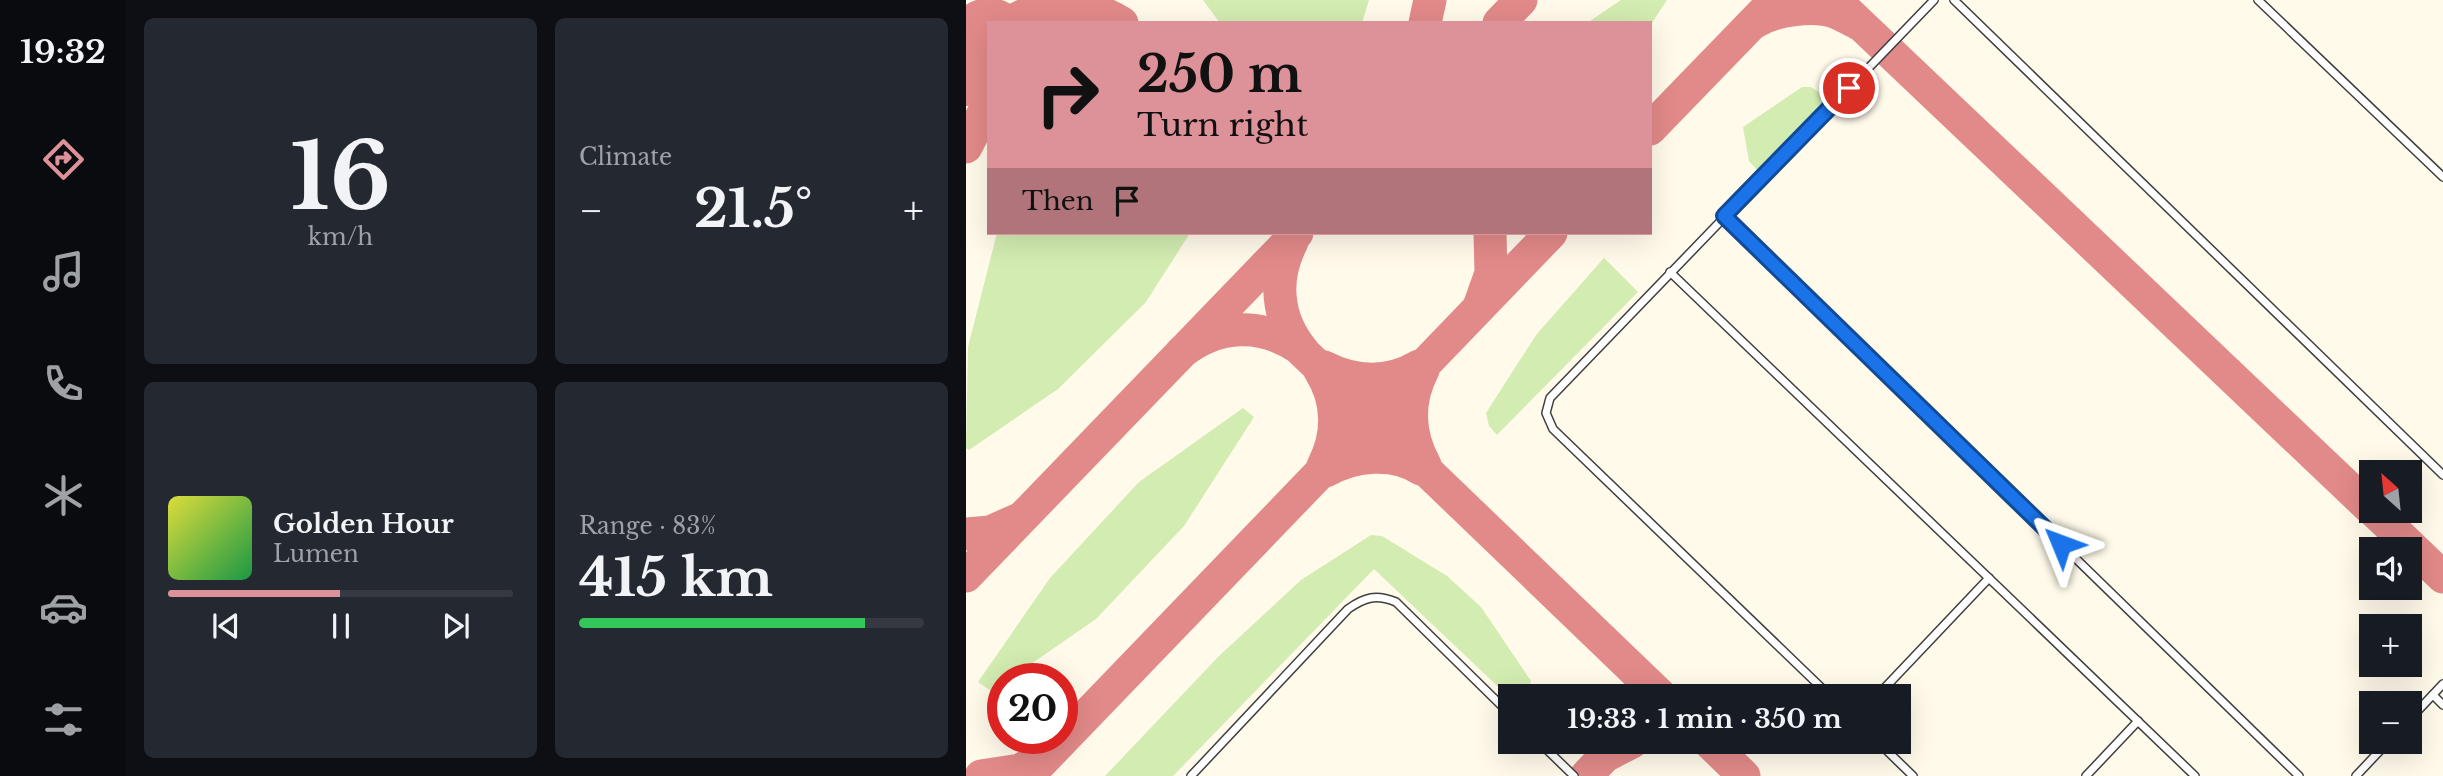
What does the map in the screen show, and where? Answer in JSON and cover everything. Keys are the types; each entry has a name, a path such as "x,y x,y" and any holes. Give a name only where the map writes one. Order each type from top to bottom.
{"lane":[{"path":"1818,684 1553,429 1546,413 1550,398 1934,0"},
{"path":"1954,0 2443,475"},
{"path":"2258,0 2443,177"},
{"path":"1724,216 2299,776"},
{"path":"1670,272 2195,776"},
{"path":"1888,684 1989,578"},
{"path":"1191,776 1348,609 1375,596 1396,602 1498,702"},
{"path":"2422,706 2443,684"},
{"path":"2433,695 2443,705"},
{"path":"2086,776 2138,721"},
{"path":"1551,754 1574,776"},
{"path":"1890,754 1913,776"},
{"path":"2356,776 2377,754"}],"green space":[{"path":"1203,0 1369,0 1363,21 1219,21"},
{"path":"1621,0 1667,0 1652,23 1590,21"},
{"path":"1802,87 1811,87 1827,98 1757,170 1749,161 1743,127"},
{"path":"996,235 1189,235 1146,302 1058,389 969,450 966,448 968,347"},
{"path":"1604,258 1638,292 1497,435 1489,426 1486,413 1536,335"},
{"path":"1243,408 1254,417 1184,526 1096,619 1032,663 991,663 1050,578 1139,482"},
{"path":"1371,535 1382,536 1447,576 1481,607 1531,681 1530,684 1498,684 1498,687 1374,569 1173,776 1105,776 1219,656 1301,580"},
{"path":"987,669 987,688 978,682"}],"taxiway":[{"path":"1425,21 1430,0"},
{"path":"1501,21 1521,0"},
{"path":"1652,127 1775,0"},
{"path":"1835,0 2359,498"},
{"path":"1012,21 1037,10 1066,6 1094,10 1118,21"},
{"path":"1755,22 1773,14 1817,9 1828,10 1857,23"},
{"path":"966,147 987,106"},
{"path":"966,576 1295,235"},
{"path":"1480,304 1491,273 1490,235"},
{"path":"1028,776 1549,235"},
{"path":"1292,242 1282,270 1280,298 1287,325 1303,351"},
{"path":"1182,352 1210,336 1240,330 1270,334 1299,348 1649,684"},
{"path":"1324,367 1348,376 1372,379 1396,376 1419,366"},
{"path":"1423,370 1414,394 1412,418 1415,441 1425,465"},
{"path":"1320,371 1331,394 1335,418 1332,442 1323,466"},
{"path":"1326,471 1349,461 1374,457 1398,459 1421,469"},
{"path":"966,534 990,532 1017,520"},
{"path":"2387,523 2443,577"},
{"path":"1586,776 1609,754"},
{"path":"1721,754 1744,776"},
{"path":"981,776 1020,770 1044,756"}],"runway":[{"path":"966,64 987,42"}],"route":[{"path":"1849,88 1724,216 2061,544"}]}
